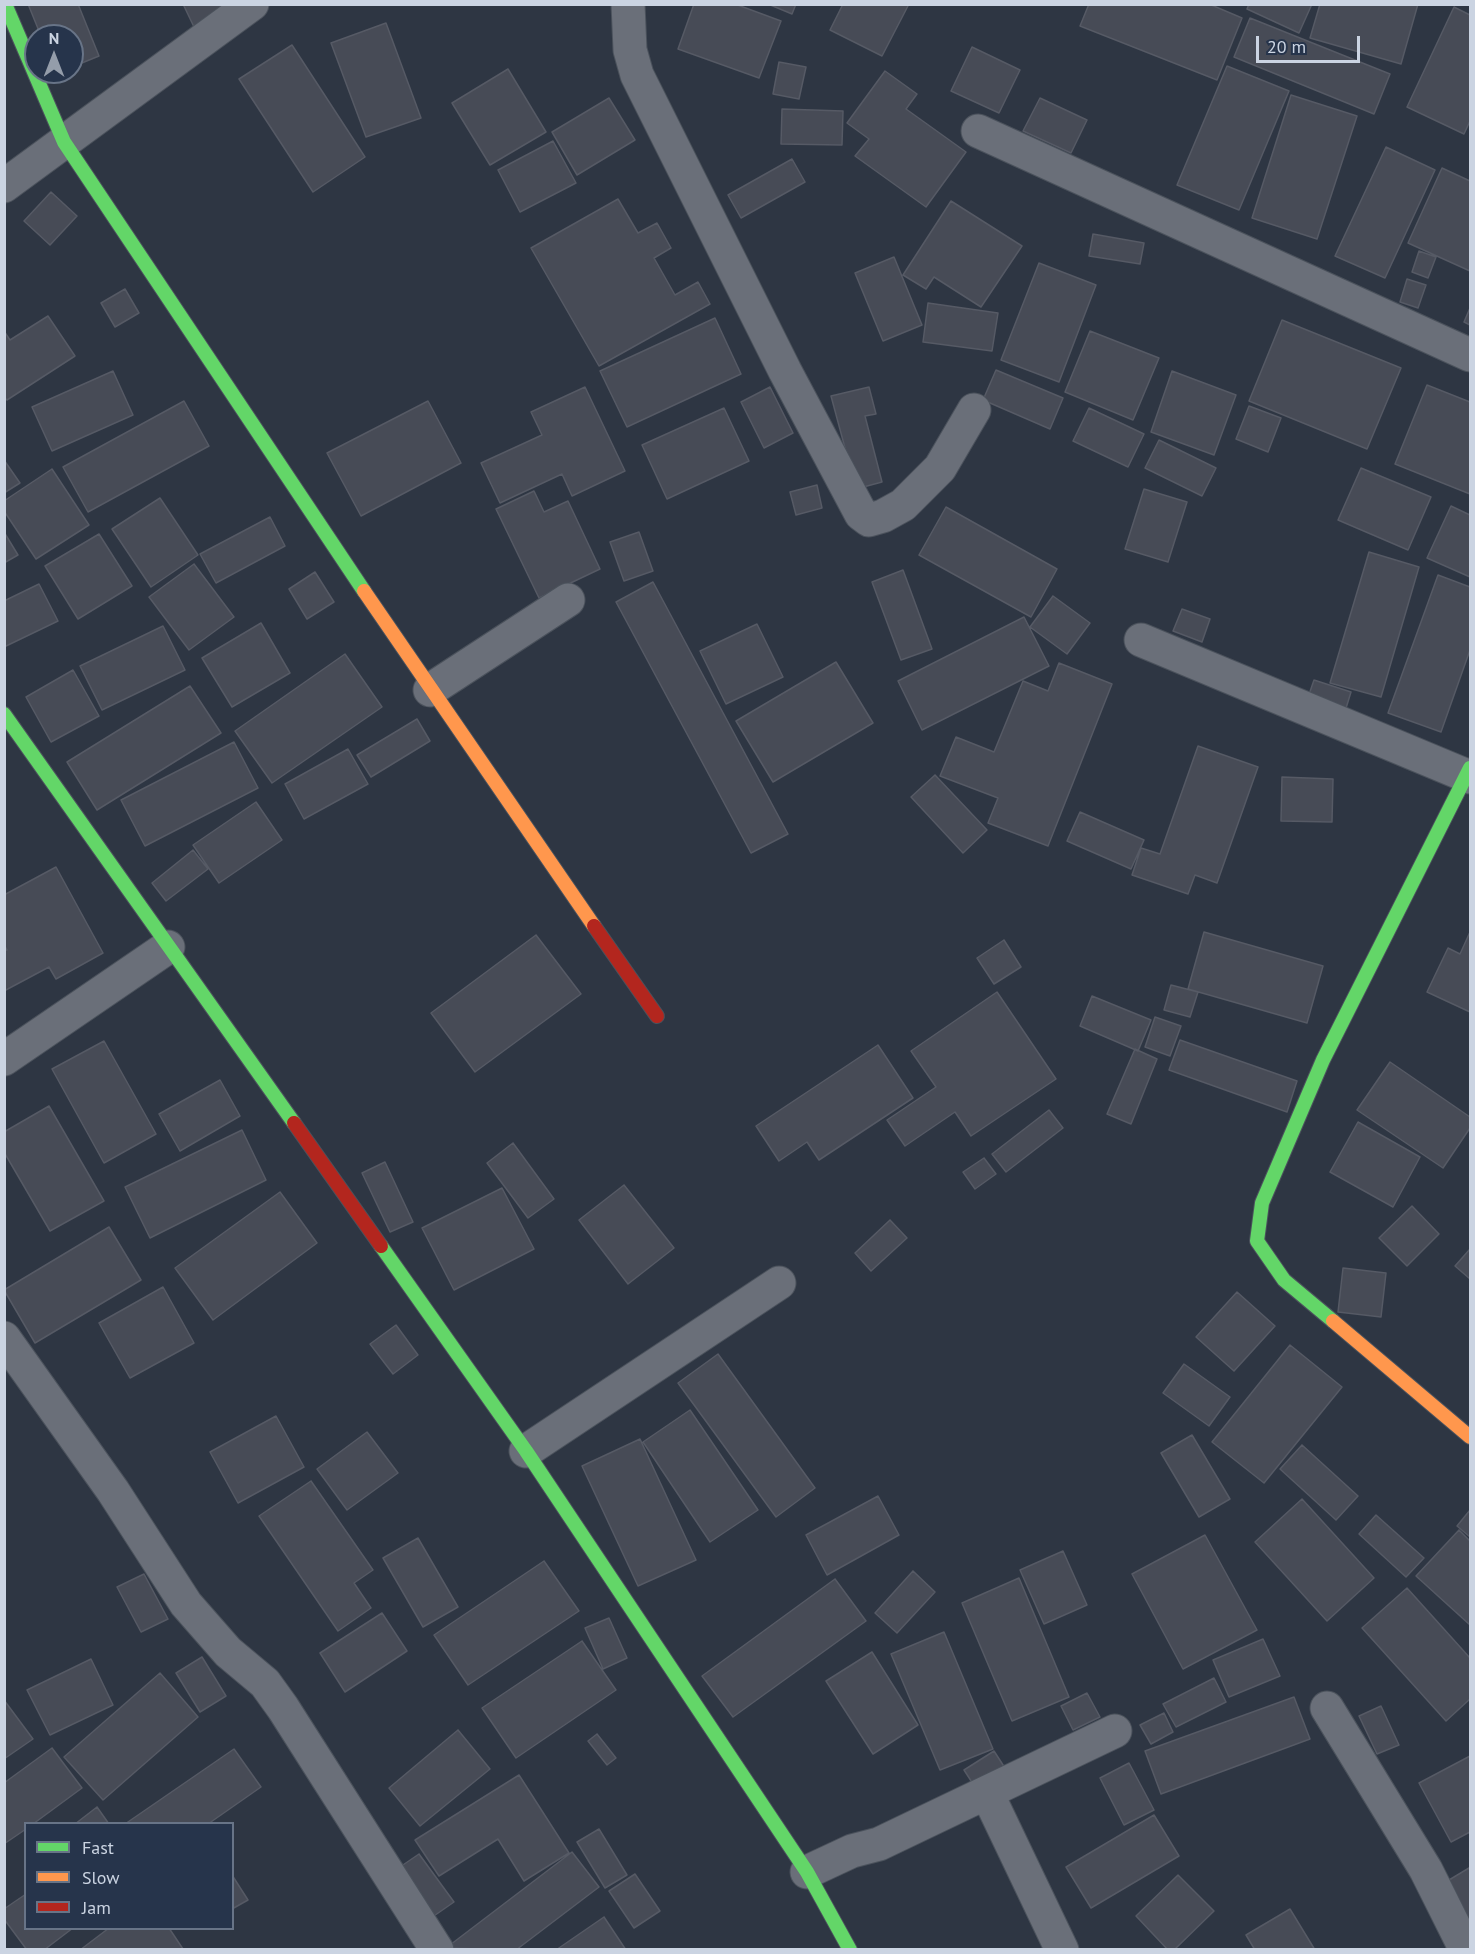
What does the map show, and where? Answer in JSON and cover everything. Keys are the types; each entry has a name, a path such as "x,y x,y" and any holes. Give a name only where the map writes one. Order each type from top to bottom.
{"street":[{"path":"5,4 64,142 430,690 657,1016"},
{"path":"4,186 252,4"},
{"path":"628,4 630,50 637,75 785,371 861,514 868,520 883,516 903,505 940,468 974,410"},
{"path":"978,131 1470,355"},
{"path":"430,690 568,600"},
{"path":"1141,640 1469,774 1323,1060 1262,1203 1257,1241 1284,1280 1470,1437"},
{"path":"4,714 526,1451 807,1872 850,1950"},
{"path":"4,1059 168,947"},
{"path":"526,1451 779,1283"},
{"path":"4,1338 113,1491 186,1604 228,1652 265,1683 283,1708 437,1950"},
{"path":"1327,1708 1426,1870 1466,1950"},
{"path":"807,1872 852,1851 879,1844 1115,1731"},
{"path":"987,1793 1062,1950"}],"building":[{"path":"28,4 78,4 99,56 84,62 84,24 36,24"},
{"path":"183,4 231,4 194,27"},
{"path":"694,4 735,4 781,21 759,78 678,49"},
{"path":"768,4 796,4 792,14"},
{"path":"843,4 909,4 882,56 830,30"},
{"path":"1089,4 1209,4 1242,18 1217,80 1080,26"},
{"path":"1249,4 1312,4 1299,33 1247,9"},
{"path":"1320,4 1418,4 1401,64 1310,38"},
{"path":"1454,7 1470,15 1470,121 1464,134 1407,107"},
{"path":"1250,18 1390,74 1374,114 1234,57"},
{"path":"386,23 421,118 366,137 331,43"},
{"path":"292,45 365,157 313,192 239,79"},
{"path":"972,47 1020,70 999,113 951,91"},
{"path":"779,62 806,67 799,99 773,94"},
{"path":"1227,66 1289,91 1239,210 1177,185"},
{"path":"508,69 546,132 490,165 452,103"},
{"path":"885,71 917,94 906,109 966,152 926,207 855,156 869,139 847,123"},
{"path":"1291,95 1357,116 1317,239 1252,218"},
{"path":"609,98 635,140 577,175 552,132"},
{"path":"1040,98 1087,120 1071,153 1023,131"},
{"path":"782,109 843,111 842,145 781,144"},
{"path":"553,141 576,183 520,212 498,170"},
{"path":"1386,147 1435,170 1385,278 1335,256"},
{"path":"792,159 805,182 741,218 728,195"},
{"path":"1442,168 1470,181 1470,271 1408,243"},
{"path":"51,192 77,216 50,245 24,221"},
{"path":"618,199 638,233 657,223 671,248 654,258 675,295 698,282 710,304 599,366 531,248"},
{"path":"951,201 1022,246 981,307 934,277 926,289 903,275"},
{"path":"1093,234 1144,243 1140,264 1089,256"},
{"path":"1419,251 1436,257 1428,278 1412,272"},
{"path":"894,257 922,325 883,341 855,273"},
{"path":"1039,263 1096,285 1059,382 1001,360"},
{"path":"1407,279 1426,285 1418,308 1400,302"},
{"path":"125,289 139,313 115,327 101,303"},
{"path":"928,303 998,313 992,351 923,342"},
{"path":"1470,308 1470,325 1464,322"},
{"path":"48,316 75,356 7,400 4,397 4,331 10,340"},
{"path":"715,318 741,374 627,427 600,371"},
{"path":"1282,320 1401,368 1367,449 1249,401"},
{"path":"1090,331 1159,358 1133,420 1065,392"},
{"path":"996,370 1063,398 1050,429 983,400"},
{"path":"113,371 133,415 52,451 32,407"},
{"path":"1172,371 1236,395 1214,455 1151,432"},
{"path":"1427,385 1470,402 1470,494 1395,464"},
{"path":"585,387 625,471 572,496 562,474 500,503 481,463 542,435 531,412"},
{"path":"770,387 793,433 764,448 741,402"},
{"path":"869,387 876,414 865,416 882,482 856,489 831,396"},
{"path":"184,401 209,446 88,512 63,467"},
{"path":"428,401 461,463 361,516 327,453"},
{"path":"1249,406 1281,418 1268,452 1236,439"},
{"path":"724,408 749,461 667,499 642,445"},
{"path":"1089,408 1144,434 1128,467 1073,441"},
{"path":"1159,440 1216,468 1202,496 1145,468"},
{"path":"4,460 20,483 4,493"},
{"path":"1361,468 1431,497 1408,550 1338,520"},
{"path":"52,469 89,525 36,559 4,511 4,501"},
{"path":"817,485 822,508 796,515 790,492"},
{"path":"1144,489 1187,502 1168,562 1125,549"},
{"path":"534,491 544,512 568,501 600,569 539,598 496,509"},
{"path":"160,498 198,555 151,587 112,529"},
{"path":"1451,506 1470,515 1470,577 1427,558"},
{"path":"946,507 1057,569 1031,617 919,555"},
{"path":"270,517 285,546 216,583 200,554"},
{"path":"4,532 18,555 4,563"},
{"path":"639,532 653,571 624,581 610,542"},
{"path":"99,534 132,586 78,619 45,566"},
{"path":"1369,552 1419,567 1381,697 1330,683"},
{"path":"194,564 234,617 189,650 149,597"},
{"path":"903,570 932,649 901,660 872,582"},
{"path":"315,572 334,602 307,619 289,589"},
{"path":"1438,575 1470,587 1470,650 1441,732 1388,713"},
{"path":"653,582 788,834 751,853 616,602"},
{"path":"39,584 58,621 4,647 4,601"},
{"path":"1053,596 1090,623 1067,654 1030,627"},
{"path":"1182,609 1210,619 1202,642 1173,631"},
{"path":"1024,617 1049,666 922,730 898,681"},
{"path":"261,623 290,673 232,707 202,658"},
{"path":"757,624 783,677 726,704 700,651"},
{"path":"163,626 185,670 102,710 80,666"},
{"path":"345,654 382,707 272,783 235,731"},
{"path":"836,662 873,723 773,782 736,721"},
{"path":"1059,663 1112,684 1048,846 988,823 998,798 940,776 956,737 994,752 1023,681 1048,691"},
{"path":"73,670 99,716 51,742 26,697"},
{"path":"1314,680 1351,692 1343,718 1305,706"},
{"path":"190,686 221,733 97,810 67,762"},
{"path":"417,719 430,741 371,777 357,755"},
{"path":"234,742 258,788 145,846 121,800"},
{"path":"1198,746 1258,767 1217,883 1195,875 1188,894 1132,875 1141,848 1160,854"},
{"path":"348,749 368,784 304,819 285,784"},
{"path":"935,775 987,830 963,853 911,797"},
{"path":"1282,777 1333,779 1332,822 1281,821"},
{"path":"256,802 282,840 219,883 193,845"},
{"path":"1080,812 1144,840 1131,869 1067,841"},
{"path":"193,850 208,869 166,901 152,883"},
{"path":"56,867 103,953 56,979 49,967 4,991 4,951 7,950 4,945 4,895"},
{"path":"1204,932 1323,966 1307,1023 1188,989"},
{"path":"1470,932 1470,1012 1427,992 1448,948 1460,954"},
{"path":"536,935 581,994 475,1072 431,1013"},
{"path":"1004,940 1021,967 994,984 977,958"},
{"path":"1171,985 1198,992 1190,1017 1164,1010"},
{"path":"997,992 1056,1079 971,1136 955,1112 905,1146 887,1120 936,1087 911,1051"},
{"path":"1092,996 1151,1020 1138,1051 1080,1026"},
{"path":"1155,1017 1181,1026 1170,1056 1145,1047"},
{"path":"1180,1040 1297,1081 1287,1112 1169,1070"},
{"path":"104,1041 156,1134 104,1163 52,1069"},
{"path":"878,1045 913,1098 819,1160 807,1142 779,1161 756,1126"},
{"path":"1135,1049 1157,1059 1131,1124 1107,1114"},
{"path":"1390,1062 1470,1117 1470,1128 1443,1168 1357,1110"},
{"path":"220,1080 240,1116 180,1151 159,1114"},
{"path":"49,1106 104,1201 50,1231 4,1152 4,1132"},
{"path":"1049,1110 1063,1128 1006,1172 992,1154"},
{"path":"1358,1122 1420,1157 1393,1207 1330,1172"},
{"path":"242,1130 266,1180 150,1238 125,1187"},
{"path":"513,1143 554,1199 528,1218 487,1163"},
{"path":"984,1158 996,1174 975,1189 963,1172"},
{"path":"385,1162 413,1222 390,1232 362,1173"},
{"path":"624,1185 674,1248 628,1284 579,1220"},
{"path":"502,1188 534,1249 454,1290 422,1228"},
{"path":"280,1192 317,1243 213,1320 175,1268"},
{"path":"1412,1206 1439,1234 1407,1266 1379,1238"},
{"path":"890,1220 907,1238 871,1271 855,1253"},
{"path":"109,1227 141,1280 35,1343 4,1290"},
{"path":"1470,1249 1470,1279 1455,1266"},
{"path":"1343,1268 1386,1273 1381,1317 1338,1312"},
{"path":"163,1287 194,1343 130,1378 99,1323"},
{"path":"1237,1292 1275,1326 1234,1371 1196,1337"},
{"path":"396,1325 418,1355 393,1374 370,1344"},
{"path":"1290,1345 1342,1387 1264,1483 1212,1442"},
{"path":"718,1354 815,1488 776,1517 678,1383"},
{"path":"1184,1364 1230,1397 1209,1426 1163,1393"},
{"path":"690,1410 758,1510 710,1542 643,1442"},
{"path":"276,1416 304,1467 238,1503 210,1452"},
{"path":"367,1432 398,1473 347,1510 317,1469"},
{"path":"1192,1435 1230,1499 1199,1517 1161,1453"},
{"path":"640,1439 696,1560 638,1586 582,1466"},
{"path":"1302,1445 1358,1496 1336,1520 1280,1469"},
{"path":"311,1481 373,1570 354,1583 371,1608 338,1631 259,1516"},
{"path":"878,1496 899,1535 827,1575 806,1535"},
{"path":"1302,1499 1374,1578 1327,1621 1255,1542"},
{"path":"1470,1510 1470,1537 1457,1526"},
{"path":"1376,1515 1424,1558 1406,1577 1359,1534"},
{"path":"1459,1530 1470,1541 1470,1625 1416,1576"},
{"path":"1205,1535 1257,1630 1183,1669 1132,1574"},
{"path":"418,1538 458,1607 423,1627 383,1558"},
{"path":"1063,1551 1087,1605 1044,1624 1020,1570"},
{"path":"544,1561 579,1611 468,1685 434,1635"},
{"path":"913,1571 935,1592 897,1633 875,1613"},
{"path":"144,1574 168,1619 141,1632 117,1587"},
{"path":"1019,1578 1069,1697 1012,1721 962,1603"},
{"path":"835,1579 866,1621 733,1717 702,1676"},
{"path":"1407,1588 1470,1658 1470,1699 1446,1721 1362,1628"},
{"path":"382,1613 407,1651 345,1692 320,1653"},
{"path":"609,1618 627,1658 603,1669 585,1628"},
{"path":"944,1632 993,1749 940,1770 891,1654"},
{"path":"1263,1639 1280,1676 1229,1697 1213,1660"},
{"path":"582,1641 616,1690 516,1758 482,1708"},
{"path":"872,1652 918,1725 873,1754 826,1681"},
{"path":"202,1657 226,1696 200,1712 176,1673"},
{"path":"91,1659 113,1705 50,1735 27,1690"},
{"path":"160,1673 198,1717 103,1800 64,1757"},
{"path":"1214,1678 1226,1702 1176,1727 1163,1704"},
{"path":"1087,1693 1100,1717 1073,1730 1061,1706"},
{"path":"1294,1697 1310,1739 1161,1794 1145,1751"},
{"path":"4,1700 33,1739 4,1759"},
{"path":"1381,1706 1399,1745 1377,1754 1359,1716"},
{"path":"1164,1713 1173,1732 1151,1744 1140,1725"},
{"path":"458,1730 490,1769 420,1826 389,1788"},
{"path":"597,1734 616,1758 607,1765 588,1741"},
{"path":"52,1748 82,1788 36,1822 24,1822 24,1830 4,1844 4,1783"},
{"path":"234,1749 261,1787 211,1822 128,1822"},
{"path":"994,1751 1005,1768 975,1787 964,1770"},
{"path":"1470,1756 1470,1832 1451,1842 1419,1783"},
{"path":"1129,1763 1154,1810 1124,1825 1100,1778"},
{"path":"519,1775 569,1853 524,1881 498,1839 439,1876 415,1840"},
{"path":"97,1807 108,1822 78,1822"},
{"path":"1154,1815 1179,1856 1091,1908 1066,1867"},
{"path":"599,1829 627,1875 605,1888 577,1842"},
{"path":"572,1852 599,1887 516,1950 446,1948"},
{"path":"419,1854 454,1902 431,1918 397,1869"},
{"path":"1469,1868 1470,1871 1470,1929 1439,1886"},
{"path":"635,1874 660,1911 634,1928 609,1891"},
{"path":"1178,1875 1214,1911 1174,1950 1168,1950 1136,1916"},
{"path":"234,1878 248,1900 234,1908"},
{"path":"24,1895 24,1930 70,1930 44,1950 27,1950 4,1919 4,1909"},
{"path":"1290,1909 1315,1950 1255,1950 1246,1935"},
{"path":"604,1917 626,1950 556,1950"},
{"path":"106,1930 170,1930 183,1949 80,1950"}],"traffic: fast":[{"path":"5,4 64,142 364,591"},
{"path":"4,714 294,1123"},
{"path":"1333,1321 1284,1280 1257,1241 1262,1203 1323,1060 1470,768"},
{"path":"381,1246 526,1451 807,1872 850,1950"}],"traffic: slow":[{"path":"364,591 594,926"},
{"path":"1333,1321 1470,1437"}],"traffic: jam":[{"path":"594,926 657,1016"},
{"path":"294,1123 381,1246"}]}
